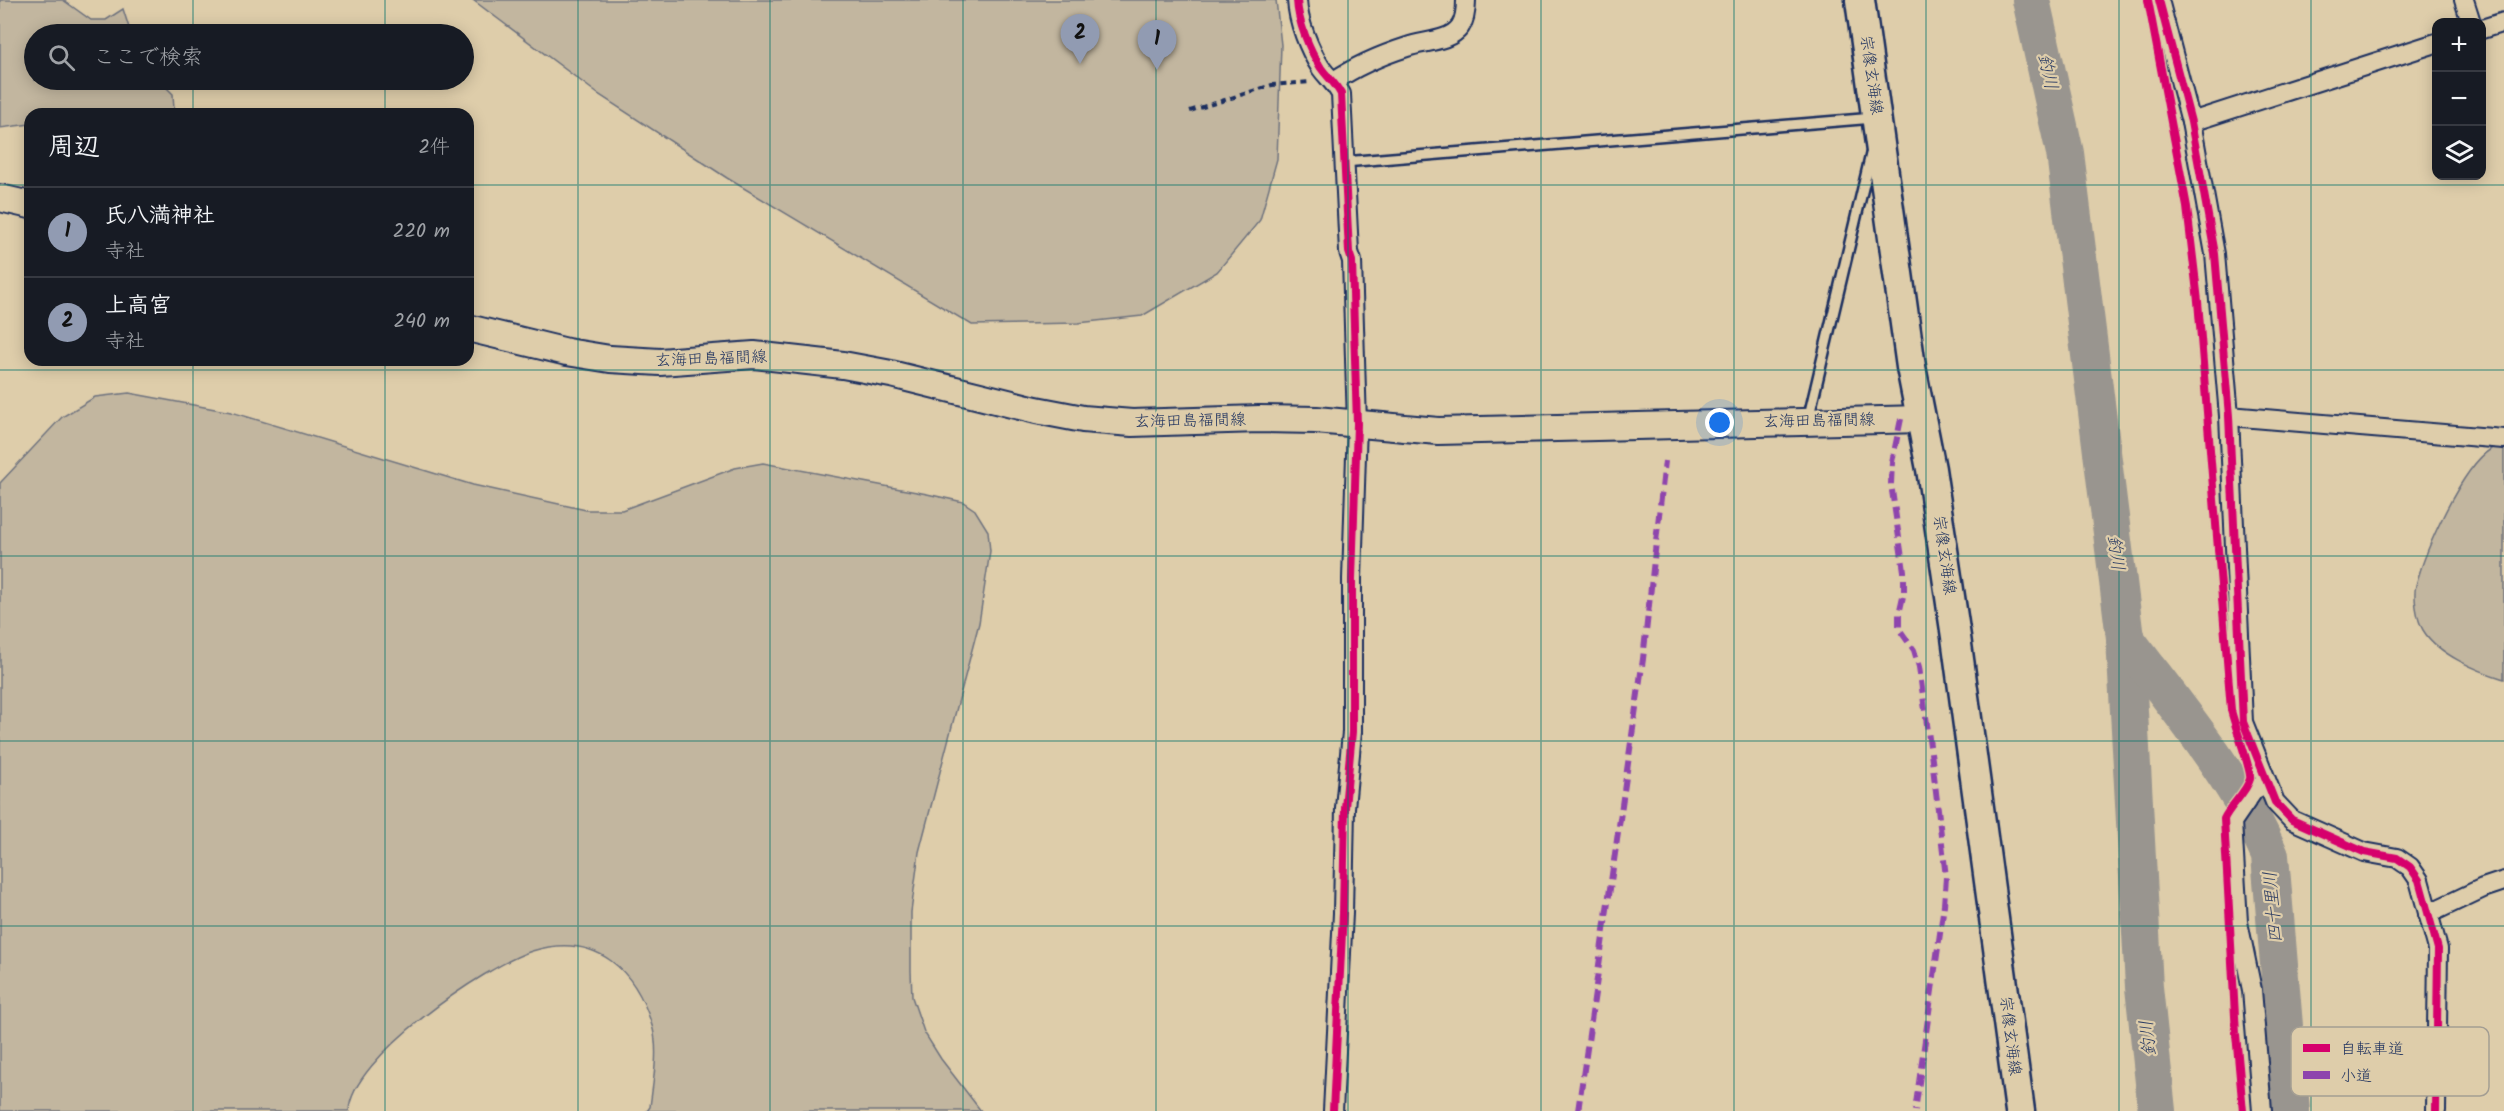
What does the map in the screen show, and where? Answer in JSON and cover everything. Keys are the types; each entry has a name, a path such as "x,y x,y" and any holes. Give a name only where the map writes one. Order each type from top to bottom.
{"main road":[{"name":"宗像玄海線","path":"1860,0 1911,367 1938,512 1958,649 2020,1111"},
{"path":"0,198 24,204"},
{"name":"玄海田島福間線","path":"474,329 567,352 610,359 660,362 754,355 843,365 891,374 1036,410 1083,419 1132,423 1259,419 1438,431 1808,420 1922,419"}],"street":[{"path":"1297,0 1303,30 1322,69 1334,81 1341,94 1349,252 1352,261 1357,424 1352,579 1352,732 1345,808 1343,912 1333,1111"},
{"path":"1334,81 1351,69 1408,46 1450,35 1461,27 1466,0"},
{"path":"2159,0 2191,123 2215,254 2229,416 2243,722 2260,786 2292,820 2364,852 2397,858 2410,867 2419,880 2438,949 2437,1027"},
{"path":"2464,0 2470,18"},
{"path":"2486,27 2504,22"},
{"path":"2191,123 2432,44"},
{"path":"2229,416 2504,439"},
{"path":"2260,786 2237,812 2232,822 2238,922 2252,990 2262,1111"},
{"path":"2428,914 2483,888 2504,881"},
{"path":"2436,1096 2436,1111"}],"lane":[{"path":"1344,162 1878,121 1808,420"}],"path":[{"path":"1190,111 1272,85 1334,81"}],"shaded area":[{"path":"0,0 63,0 91,20 106,20 123,9 128,24 24,24 24,90 169,90 173,94 174,108 24,108 24,125 0,128"},
{"path":"473,0 1276,0 1281,45 1277,159 1260,220 1217,272 1142,316 1078,323 972,325 727,178 598,94"},
{"path":"129,393 231,412 473,485 586,510 622,510 735,468 763,463 927,494 963,502 975,510 988,531 990,551 979,623 919,852 911,912 911,971 912,997 924,1032 941,1059 981,1111 647,1111 650,1107 654,1078 655,1038 646,1008 636,990 625,974 611,961 595,952 576,947 555,946 532,951 511,960 484,975 423,1017 371,1066 355,1090 349,1111 0,1111 0,483 62,417 95,397"},
{"path":"2504,444 2504,679 2471,667 2438,647 2421,626 2415,595 2427,552 2456,491 2480,459 2491,449"}],"waterway":[{"name":"釣川","path":"2031,0 2065,153 2125,638 2144,987 2157,1111"},
{"name":"四十里川","path":"2125,638 2223,771 2257,827 2270,856 2291,1111"}],"marked path":[{"path":"1901,419 1892,462 1891,484 1904,571 1904,592 1899,614 1899,629 1914,650 1919,667 1946,877 1915,1111"},
{"path":"1578,1111 1643,659 1665,461"}],"cycle path":[{"path":"1297,0 1302,26 1312,52 1341,94 1349,252 1352,261 1357,424 1352,579 1352,732 1345,808 1343,913 1333,1111"},
{"path":"2148,0 2187,207 2198,301 2231,710 2250,774 2246,788 2224,819 2236,1034 2243,1111"},
{"path":"2159,0 2191,122 2215,254 2229,416 2243,722 2275,802 2292,820 2364,852 2397,858 2410,867 2419,880 2438,949 2437,1027"},
{"path":"2436,1096 2436,1111"}],"place":[{"name":"上高宮","path":"1080,64"},
{"name":"氏八満神社","path":"1157,70"}]}
